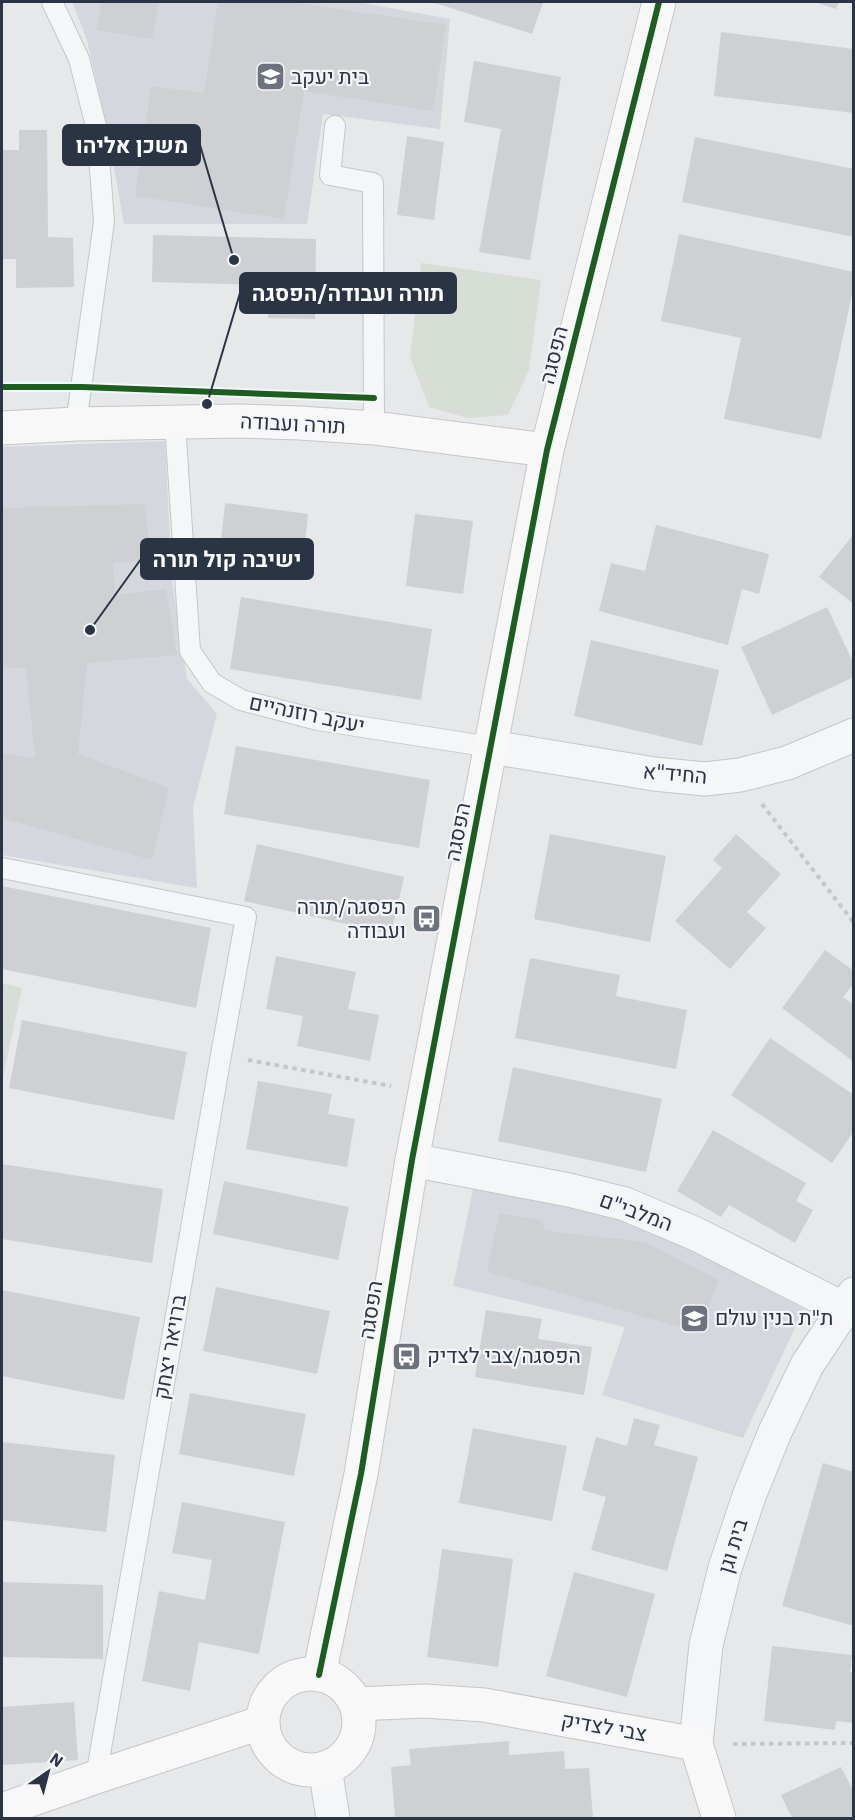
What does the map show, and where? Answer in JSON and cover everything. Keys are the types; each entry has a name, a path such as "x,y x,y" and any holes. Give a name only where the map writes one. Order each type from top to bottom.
{"street":[{"name":"הפסגה","path":"320,1675 361,1474 412,1160 547,450 659,2"},
{"name":"תורה ועבודה","path":"2,428 76,424 259,422 374,428 547,450"},
{"name":"החיד\"א","path":"491,747 654,774 705,779 740,775 787,763 854,735"},
{"name":"המלבי\"ם","path":"412,1160 569,1190 625,1204 849,1301"},
{"name":"בית וגן","path":"719,1818 696,1744 706,1645 748,1496 807,1365 849,1301"},
{"path":"320,1675 333,1679 347,1690 356,1704 359,1720 358,1733 351,1748 340,1760 325,1768 315,1770 299,1768 284,1761 272,1749 265,1734 263,1722 266,1705 274,1691 287,1680 295,1677 320,1675"},
{"name":"צבי לצדיק","path":"356,1704 425,1701 484,1705 696,1744"},
{"path":"2,1810 263,1722"},
{"path":"325,1768 333,1818"}],"lane":[{"path":"52,2 79,59 97,130 104,222 76,424"},
{"path":"335,126 330,175 373,183 374,428"},
{"name":"יעקב רוזנהיים","path":"176,423 190,651 212,683 241,700 318,720 491,747"},
{"name":"ברויאר יצחק","path":"2,868 246,917 96,1777"}],"path":[{"path":"740,775 854,923"},
{"path":"221,1055 425,1092"},
{"path":"696,1744 854,1743"}],"shaded area":[{"name":"בית יעקב","path":"72,2 358,2 450,19 440,129 323,114 307,224 124,224 107,128 87,40"},
{"path":"421,263 541,280 529,370 508,415 468,418 429,407 410,357"},
{"path":"165,441 172,581 187,679 217,714 193,807 197,888 2,855 2,447"},
{"path":"2,983 22,988 2,1082"},
{"name":"ת\"ת בנין עולם","path":"474,1185 611,1215 680,1242 804,1309 743,1438 602,1395 625,1327 453,1286"}],"building":[{"path":"101,2 158,2 153,39 97,30"},
{"name":"בית יעקב","path":"218,2 292,2 446,25 433,111 304,91 284,219 135,196 151,86 204,93"},
{"path":"432,2 543,2 532,34"},
{"path":"815,2 839,2 836,9"},
{"path":"721,32 854,49 854,113 714,96"},
{"path":"474,61 561,77 530,260 479,252 501,129 464,122"},
{"path":"19,130 47,130 48,237 73,238 74,287 16,288 16,259 2,259 2,150 19,150"},
{"path":"407,136 444,142 434,220 397,215"},
{"path":"695,137 854,169 854,237 682,202"},
{"path":"679,234 854,272 854,285 821,439 724,419 741,338 661,321"},
{"path":"153,235 316,239 315,319 268,318 268,285 152,282"},
{"path":"225,503 308,514 301,579 218,569"},
{"path":"144,504 152,560 113,563 115,595 166,589 177,655 87,663 78,754 169,788 152,860 2,818 2,753 35,758 26,668 2,667 2,508"},
{"path":"415,514 473,521 463,594 406,586"},
{"path":"656,525 769,554 759,594 742,589 728,645 599,611 611,563 645,571"},
{"path":"854,534 854,604 819,577"},
{"path":"241,597 432,629 421,700 230,669"},
{"path":"827,607 854,664 854,677 772,715 741,647"},
{"path":"591,640 719,670 702,746 574,716"},
{"path":"236,746 430,780 419,848 224,814"},
{"path":"550,834 666,856 650,942 534,919"},
{"path":"736,834 781,874 747,912 766,928 730,969 675,921 722,868 713,860"},
{"path":"257,844 404,877 391,934 244,901"},
{"path":"2,886 211,928 196,1008 2,969"},
{"path":"825,950 854,971 854,983 843,997 854,1005 854,1062 782,1008"},
{"path":"276,956 356,972 348,1009 379,1015 370,1061 297,1046 303,1016 266,1009"},
{"path":"530,958 620,975 616,996 687,1010 676,1069 515,1038"},
{"path":"22,1020 187,1052 174,1120 9,1088"},
{"path":"770,1038 854,1095 854,1131 832,1163 731,1095"},
{"path":"513,1067 662,1099 646,1172 498,1141"},
{"path":"258,1081 332,1094 328,1114 355,1119 347,1167 246,1149"},
{"path":"713,1130 806,1183 796,1201 813,1210 795,1243 729,1205 721,1217 677,1191"},
{"path":"2,1164 163,1189 152,1263 2,1239"},
{"path":"224,1181 349,1207 338,1260 213,1234"},
{"path":"499,1213 542,1221 545,1231 645,1242 718,1280 700,1333 487,1272"},
{"path":"216,1287 330,1311 317,1374 203,1351"},
{"path":"2,1290 140,1317 124,1400 2,1376"},
{"path":"486,1310 542,1319 538,1339 592,1347 584,1395 475,1377"},
{"path":"190,1393 306,1414 294,1476 179,1454"},
{"path":"634,1418 660,1425 654,1445 698,1457 667,1571 591,1550 606,1497 582,1490 596,1437 627,1446"},
{"path":"473,1428 567,1446 552,1521 459,1503"},
{"path":"2,1442 115,1455 106,1532 2,1520"},
{"path":"823,1463 854,1472 854,1626 782,1606"},
{"path":"182,1502 285,1522 259,1654 199,1642 190,1691 142,1681 159,1591 205,1600 212,1560 172,1553"},
{"path":"442,1549 513,1559 498,1667 427,1657"},
{"path":"574,1572 655,1594 627,1697 546,1676"},
{"path":"2,1582 103,1585 103,1659 2,1657"},
{"path":"772,1646 852,1655 850,1672 854,1672 854,1723 836,1721 835,1730 764,1721"},
{"path":"74,1702 78,1760 2,1765 2,1707"},
{"path":"509,1741 509,1755 564,1751 565,1769 589,1768 593,1818 395,1818 391,1767 411,1765 409,1749"},
{"path":"841,1767 854,1792 854,1818 792,1818 781,1795"}],"cycle path":[{"path":"319,1675 361,1474 412,1160 547,450 659,2"},
{"path":"2,387 82,387 374,398"}],"place":[{"name":"בית יעקב","path":"270,77"},
{"name":"משכן אליהו","path":"234,260"},
{"name":"תורה ועבודה/הפסגה","path":"207,404"},
{"name":"ישיבה קול תורה","path":"90,630"},
{"name":"הפסגה/תורה ועבודה","path":"427,919"},
{"name":"ת\"ת בנין עולם","path":"694,1318"},
{"name":"הפסגה/צבי לצדיק","path":"406,1356"}]}
